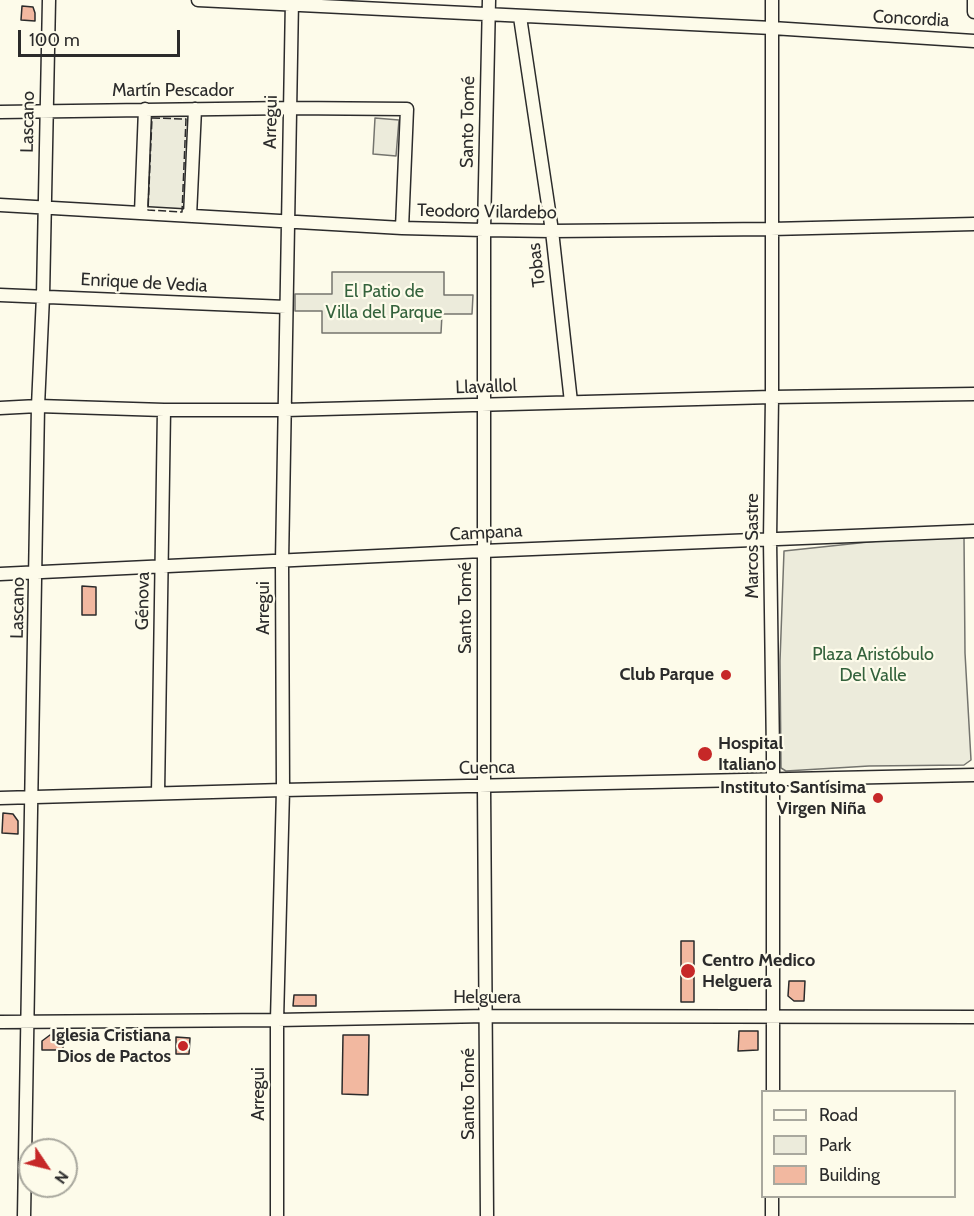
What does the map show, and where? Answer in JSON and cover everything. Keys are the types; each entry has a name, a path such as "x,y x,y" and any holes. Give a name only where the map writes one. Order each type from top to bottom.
{"street":[{"name":"Lascano","path":"24,1216 49,0"},
{"name":"Concordia","path":"198,0 292,2 520,17 772,28 974,41"},
{"name":"Santo Tomé","path":"488,1216 483,551 484,230 489,0"},
{"name":"Marcos Sastre","path":"772,0 770,540 773,1090"},
{"path":"974,0 974,12"},
{"name":"Arregui","path":"277,1216 277,1020 283,790 282,562 292,2"},
{"name":"Tobas","path":"520,17 552,231 571,402"},
{"name":"Martín Pescador","path":"0,112 145,109 407,109 402,228"},
{"path":"141,213 145,109"},
{"path":"190,216 195,109"},
{"name":"Teodoro Vilardebo","path":"0,205 402,228 484,230 771,229 974,224"},
{"name":"Enrique de Vedia","path":"0,295 286,307"},
{"name":"Llavallol","path":"0,408 39,406 164,410 285,410 974,394"},
{"name":"Génova","path":"158,793 164,410"},
{"name":"Campana","path":"0,574 974,531"},
{"name":"Cuenca","path":"0,798 974,775"},
{"name":"Helguera","path":"0,1022 487,1016 974,1017"},
{"path":"772,1198 772,1216"}],"green space":[{"path":"145,109 195,109 190,216 141,213"},
{"path":"375,118 399,120 396,156 373,154"},
{"name":"El Patio de Villa del Parque","path":"332,272 444,272 444,295 473,295 472,314 442,314 441,333 322,333 322,311 295,311 295,294 332,294"},
{"name":"Plaza Aristóbulo Del Valle","path":"964,537 965,653 971,760 964,765 869,766 786,771 781,768 780,661 784,551 878,541"}],"building":[{"path":"22,6 33,7 35,21 21,20"},
{"path":"82,586 96,587 96,615 82,615"},
{"path":"3,813 13,814 18,821 18,834 2,833"},
{"name":"Centro Medico Helguera","path":"681,941 694,941 694,1002 681,1002"},
{"path":"789,981 805,981 804,1001 794,1001 788,996"},
{"path":"294,995 316,995 316,1006 293,1006"},
{"path":"739,1031 758,1031 758,1050 738,1051"},
{"path":"50,1035 63,1035 63,1050 42,1050 42,1041"},
{"path":"343,1035 369,1035 368,1095 342,1094"},
{"name":"Iglesia Cristiana Dios de Pactos","path":"176,1037 190,1038 189,1054 176,1054"}],"fence":[{"path":"152,118 186,119 182,212 148,210 152,118"}],"place":[{"name":"Club Parque","path":"726,675"},
{"name":"Hospital Italiano","path":"705,754"},
{"name":"Instituto Santísima Virgen Niña","path":"878,798"},
{"name":"Centro Medico Helguera","path":"688,971"},
{"name":"Iglesia Cristiana Dios de Pactos","path":"183,1046"}]}
